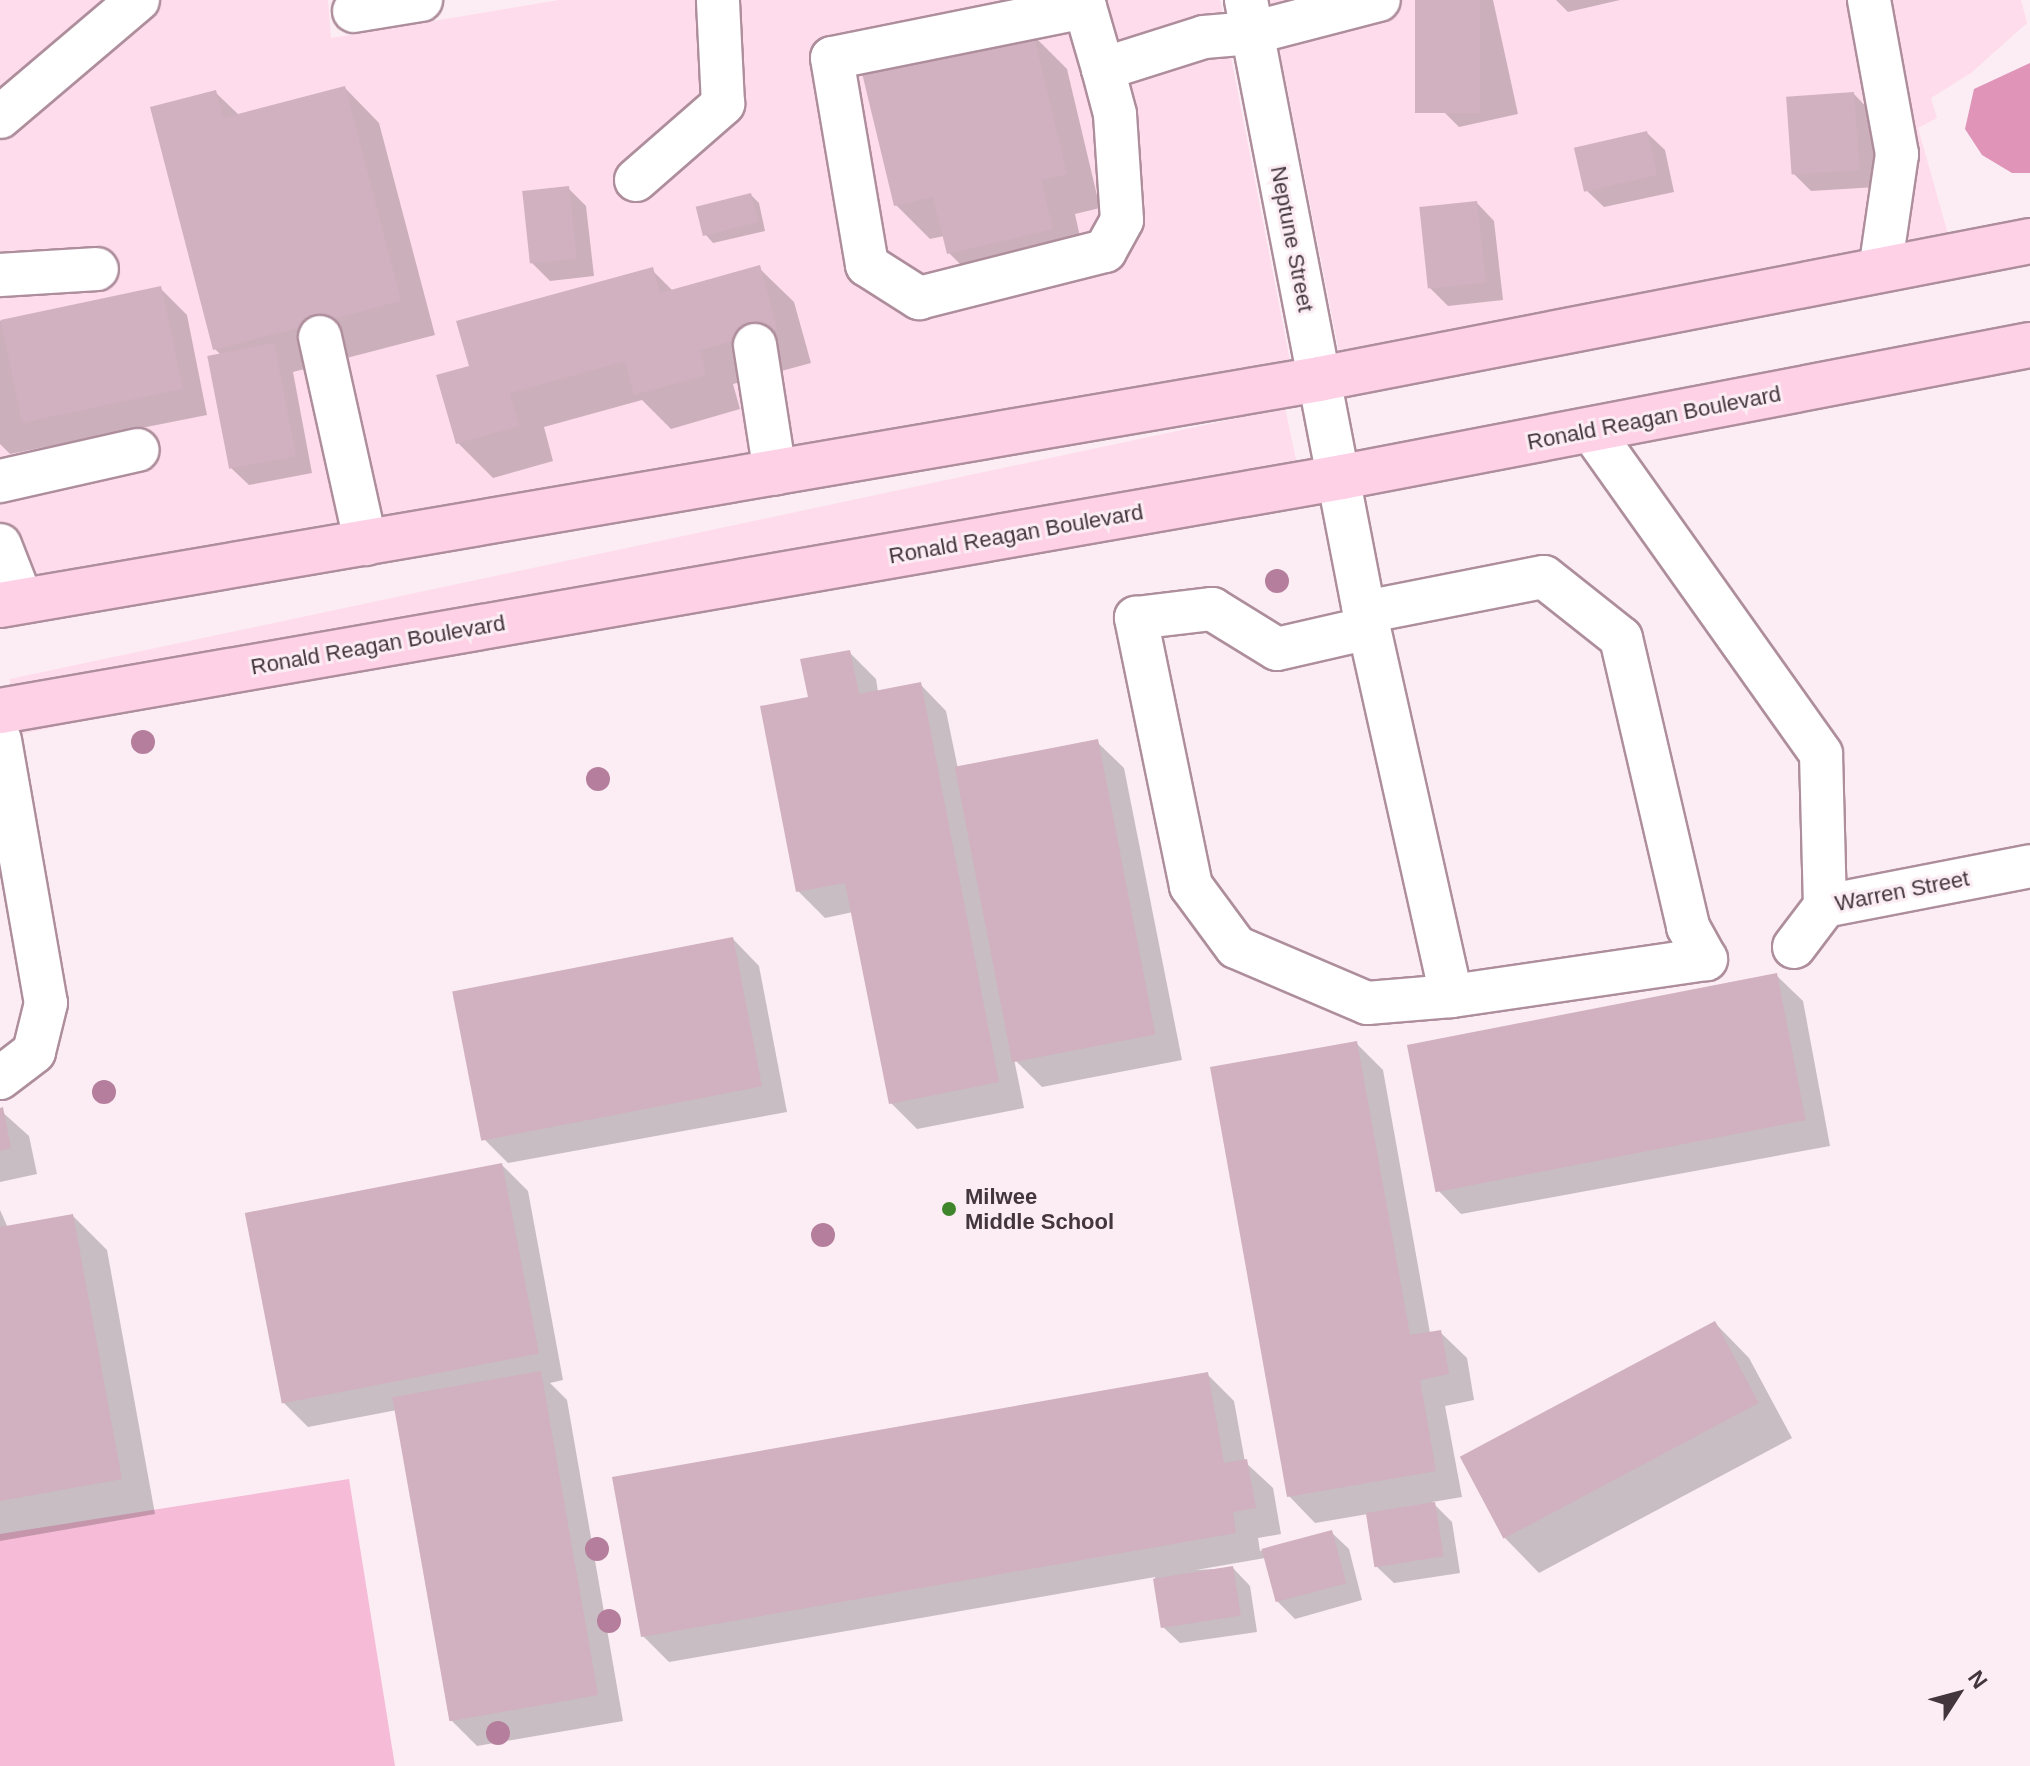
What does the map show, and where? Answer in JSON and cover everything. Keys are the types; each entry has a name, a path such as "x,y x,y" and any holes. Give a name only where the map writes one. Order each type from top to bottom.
{"main road":[{"path":"11,603 1319,379 2030,241"},
{"name":"Ronald Reagan Boulevard","path":"0,711 1342,477 2030,345"}],"street":[{"path":"0,117 138,0"},
{"path":"354,11 421,0"},
{"path":"636,180 723,104 718,0"},
{"path":"1103,69 1204,37 1249,16 1379,0"},
{"path":"1869,0 1897,154 1880,270"},
{"path":"1085,7 1103,69 1115,114 1122,220 1105,251 919,298 867,265 832,58 1085,7"},
{"name":"Neptune Street","path":"1249,16 1319,379 1342,477 1367,620 1451,996"},
{"path":"0,275 97,269"},
{"path":"320,337 366,544"},
{"path":"755,345 775,473"},
{"path":"1591,430 1821,754 1825,906"},
{"path":"0,481 138,450"},
{"path":"0,545 11,603"},
{"path":"1544,577 1621,638 1688,927 1706,959 1451,996 1367,1003 1236,947 1191,886 1136,618 1212,609 1277,649 1367,620 1544,577"},
{"path":"0,740 46,1003 34,1052 0,1078"},
{"name":"Warren Street","path":"1794,947 1825,906 2030,866"}],"shaded area":[{"path":"0,0 328,0 331,38 559,0 1220,0 1290,361 0,581"},
{"path":"1270,0 2021,0 2027,23 1971,73 1931,98 1937,118 1918,128 1948,234 1339,352"},
{"path":"2030,63 2030,173 2012,173 1982,155 1965,129 1974,89"},
{"path":"1285,408 1297,463 21,734 9,679"},
{"path":"349,1479 395,1766 0,1766 0,1534"}],"building":[{"path":"1415,0 1480,0 1480,113 1415,113"},
{"path":"1033,33 1067,174 1041,180 1053,229 947,254 933,197 894,206 862,73"},
{"path":"345,86 401,301 213,350 150,107 216,90 223,118"},
{"path":"1854,92 1859,170 1792,175 1786,97"},
{"path":"1647,131 1657,175 1584,192 1574,148"},
{"path":"569,186 577,259 530,264 522,191"},
{"path":"751,193 758,222 703,236 696,207"},
{"path":"1477,201 1486,283 1428,289 1419,207"},
{"path":"760,265 777,329 700,350 706,375 634,395 625,361 510,393 519,426 456,444 436,375 469,366 456,321 653,267 660,293"},
{"path":"161,286 183,389 22,423 1,320"},
{"path":"274,343 296,456 229,469 207,356"},
{"path":"850,650 859,694 921,682 999,1082 889,1104 845,883 796,892 760,706 808,697 800,659"},
{"path":"1098,739 1155,1034 1012,1062 955,767"},
{"path":"733,937 762,1086 481,1141 452,992"},
{"path":"1777,973 1806,1120 1436,1192 1407,1045"},
{"path":"1357,1041 1410,1335 1441,1330 1449,1374 1420,1380 1436,1471 1287,1497 1210,1067"},
{"path":"3,1107 11,1148 0,1151 0,1108"},
{"path":"502,1163 539,1353 282,1403 245,1213"},
{"path":"73,1214 122,1479 0,1501 0,1227"},
{"path":"1715,1321 1759,1403 1503,1539 1460,1457"},
{"path":"541,1371 598,1695 449,1721 392,1397"},
{"path":"1208,1372 1224,1463 1247,1459 1256,1508 1233,1512 1236,1533 641,1637 612,1477"},
{"path":"1435,1502 1444,1556 1374,1567 1366,1513"},
{"path":"1332,1530 1346,1583 1276,1602 1261,1549"},
{"path":"1233,1566 1241,1615 1161,1628 1153,1579"}],"place":[{"name":"Milwee Middle School","path":"949,1209"}]}
